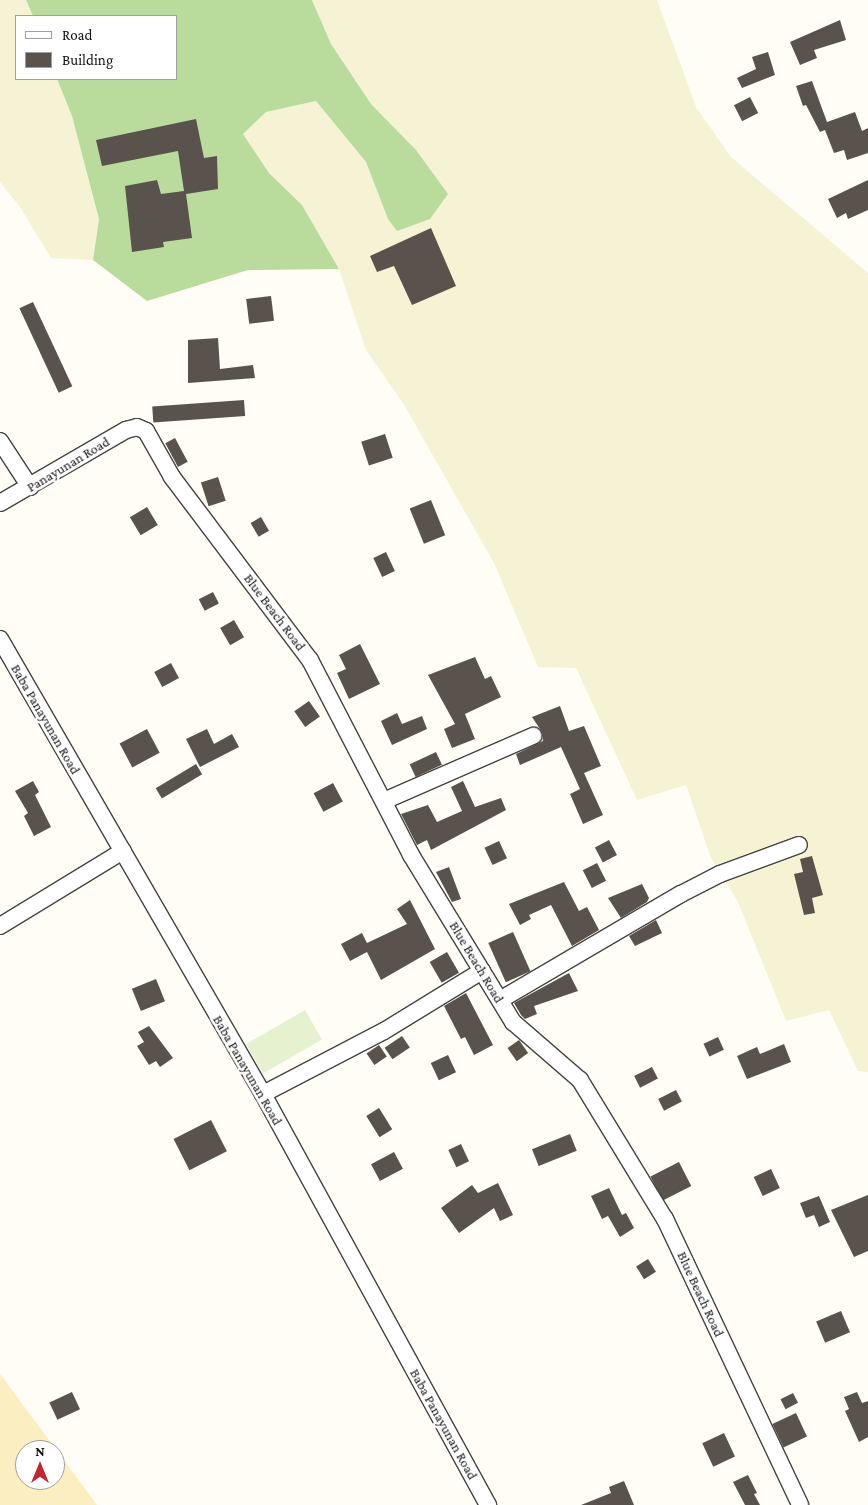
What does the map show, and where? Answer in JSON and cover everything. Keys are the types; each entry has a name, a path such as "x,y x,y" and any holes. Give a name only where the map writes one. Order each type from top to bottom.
{"street":[{"name":"Panayunan Road","path":"0,503 126,430 137,427"},
{"name":"Blue Beach Road","path":"137,427 146,431 172,477 310,660 411,855 513,1022 530,1039 556,1056 580,1080 665,1219 800,1505"},
{"path":"0,441 30,487"},
{"name":"Baba Panayunan Road","path":"0,639 263,1094 488,1505"},
{"path":"384,800 533,736"},
{"path":"500,1000 681,894 720,874 799,845"},
{"path":"0,926 123,851"},
{"path":"263,1094 384,1031 482,971"}],"shaded area":[{"path":"0,0 26,0 33,15 15,15 15,80 57,80 72,116 99,219 93,260 51,258 20,207 0,182"},
{"path":"312,0 657,0 696,107 731,157 868,273 868,1072 858,1071 829,1010 786,1021 738,902 711,858 686,785 637,800 576,668 538,667 494,563 403,403 366,350 339,269 302,205 269,173 243,134 266,112 316,101 366,162 388,219 416,150 371,104 331,44"}],"green space":[{"path":"26,0 312,0 331,44 371,104 416,150 448,194 430,219 397,231 388,219 366,162 316,101 266,112 243,134 269,173 302,205 339,269 248,270 147,301 93,260 99,219 72,116 57,80 178,80 178,15 33,15"},
{"path":"305,1010 322,1039 263,1073 246,1044"}],"sand":[{"path":"0,1374 49,1440 15,1440 15,1490 65,1490 65,1462 97,1505 0,1505"}],"building":[{"path":"840,20 846,40 814,50 817,58 800,65 790,42"},
{"path":"768,52 775,75 742,88 737,78 756,69 752,57"},
{"path":"812,81 827,122 855,112 862,131 868,128 868,153 847,160 844,150 834,153 825,130 820,132 806,105 803,106 796,86"},
{"path":"750,97 758,113 742,121 734,105"},
{"path":"196,119 204,158 217,156 218,189 186,194 192,238 163,242 164,247 132,252 125,186 157,180 161,194 184,191 178,151 102,166 96,140"},
{"path":"868,180 868,210 848,219 846,213 837,218 828,199"},
{"path":"431,228 456,286 412,305 394,266 377,272 370,256"},
{"path":"271,296 274,321 249,324 246,299"},
{"path":"33,302 72,386 59,393 19,308"},
{"path":"218,338 220,369 253,365 255,378 188,383 188,340"},
{"path":"244,400 245,416 153,422 152,406"},
{"path":"385,434 393,458 369,466 361,442"},
{"path":"175,438 188,462 178,467 165,443"},
{"path":"218,477 226,501 209,506 201,483"},
{"path":"431,500 445,535 424,544 410,509"},
{"path":"147,507 158,525 141,535 130,517"},
{"path":"261,517 269,531 259,537 251,523"},
{"path":"386,552 395,571 382,577 373,558"},
{"path":"213,592 219,604 205,611 199,599"},
{"path":"234,620 244,637 230,645 220,628"},
{"path":"360,644 380,684 349,699 337,673 346,669 339,655"},
{"path":"475,657 485,679 491,676 501,697 465,714 475,739 452,748 444,729 455,724 428,675"},
{"path":"171,663 179,678 162,687 154,672"},
{"path":"309,701 320,717 305,727 294,711"},
{"path":"560,706 569,731 584,726 601,766 584,773 603,815 583,824 570,794 580,789 561,747 520,765 516,754 543,741 542,732 532,717"},
{"path":"397,713 402,724 422,716 427,729 392,745 381,721"},
{"path":"147,729 160,753 132,767 120,744"},
{"path":"207,729 214,744 232,734 239,747 200,767 186,739"},
{"path":"436,752 442,765 416,777 410,764"},
{"path":"196,764 202,774 162,798 156,788"},
{"path":"33,781 39,792 35,795 51,827 34,836 24,816 28,813 15,791"},
{"path":"463,781 475,807 501,798 506,810 431,850 427,840 417,845 401,814 428,805 437,822 462,811 451,787"},
{"path":"333,783 343,802 323,812 314,793"},
{"path":"609,840 617,855 603,863 595,848"},
{"path":"499,841 507,858 493,865 484,848"},
{"path":"812,856 823,895 812,898 815,913 804,915 794,874 803,872 800,859"},
{"path":"597,863 606,881 592,888 583,870"},
{"path":"449,867 461,899 452,902 436,872"},
{"path":"564,882 579,911 587,907 599,930 572,946 551,905 529,915 531,919 520,925 509,904"},
{"path":"642,884 649,898 647,902 621,918 608,898"},
{"path":"410,900 435,949 381,980 367,952 350,961 341,944 362,933 367,943 407,924 397,909"},
{"path":"656,920 662,933 635,946 629,936"},
{"path":"513,932 530,971 506,982 488,943"},
{"path":"447,952 459,973 442,983 430,962"},
{"path":"569,973 578,991 534,1006 537,1014 525,1019 521,1015 514,1003"},
{"path":"156,979 165,1001 141,1011 132,989"},
{"path":"466,993 493,1045 474,1055 465,1037 461,1039 444,1006"},
{"path":"149,1026 173,1058 160,1067 156,1061 149,1065 137,1046 144,1042 138,1032"},
{"path":"402,1036 410,1048 392,1059 385,1048"},
{"path":"718,1037 724,1050 709,1056 703,1044"},
{"path":"519,1040 528,1053 517,1061 508,1048"},
{"path":"784,1044 791,1062 747,1079 737,1056 757,1047 760,1054"},
{"path":"379,1045 387,1057 374,1065 367,1053"},
{"path":"448,1055 456,1072 439,1080 431,1063"},
{"path":"652,1067 658,1079 640,1088 634,1076"},
{"path":"676,1090 682,1102 664,1111 658,1099"},
{"path":"379,1108 392,1129 380,1137 366,1116"},
{"path":"211,1120 227,1151 189,1170 174,1139"},
{"path":"570,1134 577,1151 539,1166 532,1149"},
{"path":"461,1144 469,1161 456,1167 448,1150"},
{"path":"394,1152 403,1169 380,1181 371,1164"},
{"path":"679,1162 691,1186 663,1201 650,1177"},
{"path":"771,1169 780,1188 763,1196 754,1177"},
{"path":"498,1183 513,1215 500,1221 494,1208 459,1233 441,1208 472,1185 478,1193"},
{"path":"609,1188 622,1215 626,1213 634,1228 620,1237 608,1216 602,1219 591,1196"},
{"path":"868,1195 868,1251 854,1257 831,1210"},
{"path":"819,1196 830,1222 819,1227 814,1215 806,1218 800,1203"},
{"path":"648,1259 656,1272 644,1279 636,1266"},
{"path":"841,1311 850,1332 825,1343 816,1322"},
{"path":"72,1392 80,1409 57,1420 49,1403"},
{"path":"857,1392 862,1403 868,1401 868,1437 859,1442 845,1411 849,1409 844,1397"},
{"path":"793,1393 798,1403 786,1409 781,1399"},
{"path":"796,1413 807,1437 783,1448 772,1424"},
{"path":"724,1433 735,1457 713,1467 702,1443"},
{"path":"748,1475 757,1493 754,1494 760,1505 745,1505 733,1482"},
{"path":"624,1481 634,1505 581,1505 611,1493 609,1487"}]}
